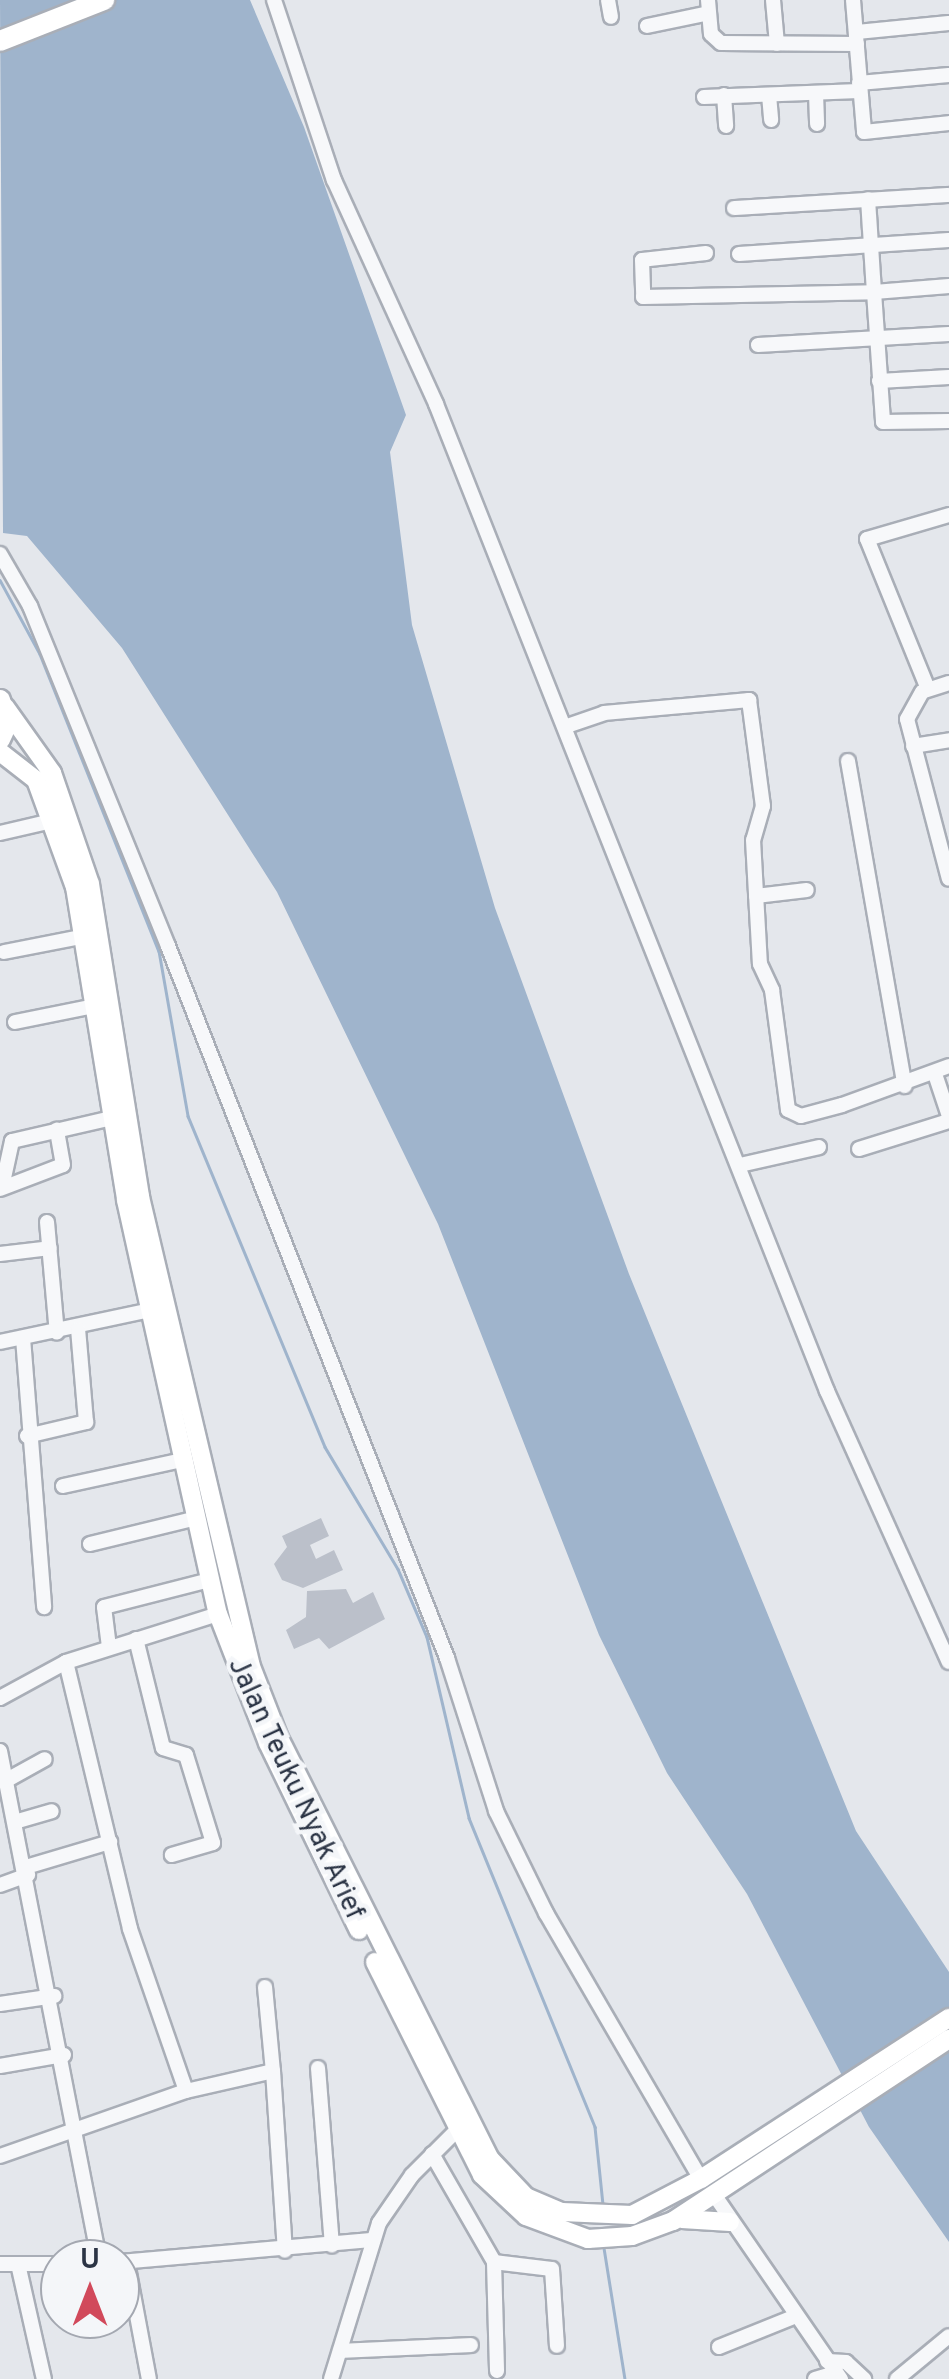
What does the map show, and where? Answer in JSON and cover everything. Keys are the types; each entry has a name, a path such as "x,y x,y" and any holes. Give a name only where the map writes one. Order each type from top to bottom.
{"highway":[{"path":"0,26 66,0"},
{"path":"0,41 104,0"},
{"path":"0,739 2,704"}],"main road":[{"name":"Jalan Teuku Nyak Arief","path":"2,704 52,773 104,943 150,1310 218,1614 268,1743 488,2158 526,2196 574,2216 632,2214 712,2182 949,2039"},
{"name":"Jalan Teuku Nyak Arief","path":"0,752 29,770 56,820 99,1005 112,1118 242,1639 278,1736 456,2131 510,2206 574,2236 632,2236 673,2221 712,2182 949,2018"},
{"path":"673,2221 702,2215 730,2222"}],"street":[{"path":"274,0 334,178 406,331 573,724 827,1391 949,1662"},
{"path":"608,0 611,17"},
{"path":"773,0 777,44"},
{"path":"853,0 864,132 949,123"},
{"path":"647,26 708,6 714,41 777,44 857,38 949,23"},
{"path":"704,97 816,93 949,75"},
{"path":"816,93 818,124"},
{"path":"769,95 772,120"},
{"path":"724,96 726,126"},
{"path":"734,208 949,195"},
{"path":"868,199 879,381 886,425 949,420"},
{"path":"739,254 949,240"},
{"path":"706,253 642,260 643,297 874,292 949,286"},
{"path":"758,345 949,334"},
{"path":"879,381 949,377"},
{"path":"928,689 867,539 949,515"},
{"path":"0,554 30,606 168,946 447,1658 496,1811 546,1912 712,2182 730,2222 834,2371"},
{"path":"949,683 928,689 909,708 912,746 949,879"},
{"path":"573,724 595,714 749,700 763,806 753,840 756,896 788,1110 800,1116 905,1086 942,1070 949,1118 859,1149"},
{"path":"912,746 949,740"},
{"path":"848,761 905,1086"},
{"path":"0,833 56,820"},
{"path":"756,896 807,890"},
{"path":"4,952 86,936"},
{"path":"15,1022 99,1005"},
{"path":"1,1189 8,1143 112,1118"},
{"path":"1,1189 62,1165 57,1130"},
{"path":"740,1165 774,1154 818,1147"},
{"path":"47,1222 57,1332"},
{"path":"0,1254 50,1248"},
{"path":"0,1342 78,1329 150,1310"},
{"path":"28,1436 86,1422 78,1329"},
{"path":"23,1338 44,1607"},
{"path":"64,1486 182,1460"},
{"path":"90,1544 197,1518"},
{"path":"109,1648 104,1607 210,1580"},
{"path":"0,1678 4,1696 66,1662 218,1614"},
{"path":"136,1639 162,1746 186,1755 213,1843 172,1855"},
{"path":"66,1662 110,1842 186,2091"},
{"path":"0,1752 54,1996 96,2239"},
{"path":"7,1780 46,1759"},
{"path":"18,1821 52,1811"},
{"path":"0,1885 27,1871 110,1842"},
{"path":"265,1987 285,2252"},
{"path":"0,2004 54,1996"},
{"path":"0,2066 64,2056"},
{"path":"318,2068 332,2246"},
{"path":"0,2156 78,2132 186,2091 273,2071"},
{"path":"331,2379 371,2240 432,2154 456,2131"},
{"path":"432,2154 494,2262 497,2371"},
{"path":"140,2261 285,2252 371,2240"},
{"path":"494,2262 552,2268 557,2346"},
{"path":"0,2264 40,2264"},
{"path":"18,2264 44,2379"},
{"path":"719,2347 796,2316"},
{"path":"897,2379 949,2336"},
{"path":"140,2337 149,2379"},
{"path":"340,2351 471,2345"},
{"path":"815,2379 846,2362 864,2379"}],"water":[{"path":"0,0 250,0 304,127 406,415 390,452 412,625 495,908 629,1274 856,1831 949,1972 949,2242 869,2127 747,1894 667,1773 599,1635 438,1224 277,892 122,648 27,536 3,533"}],"building":[{"path":"321,1518 329,1536 310,1545 316,1559 334,1550 343,1570 303,1588 282,1580 274,1564 287,1547 282,1536"},
{"path":"346,1589 353,1603 373,1592 385,1619 329,1649 319,1638 294,1649 286,1630 306,1617 307,1591"}],"waterway":[{"path":"0,580 40,654 159,951 188,1116 325,1447 398,1569 427,1637 469,1818 595,2127 603,2205"},
{"path":"604,2248 625,2379"}]}
